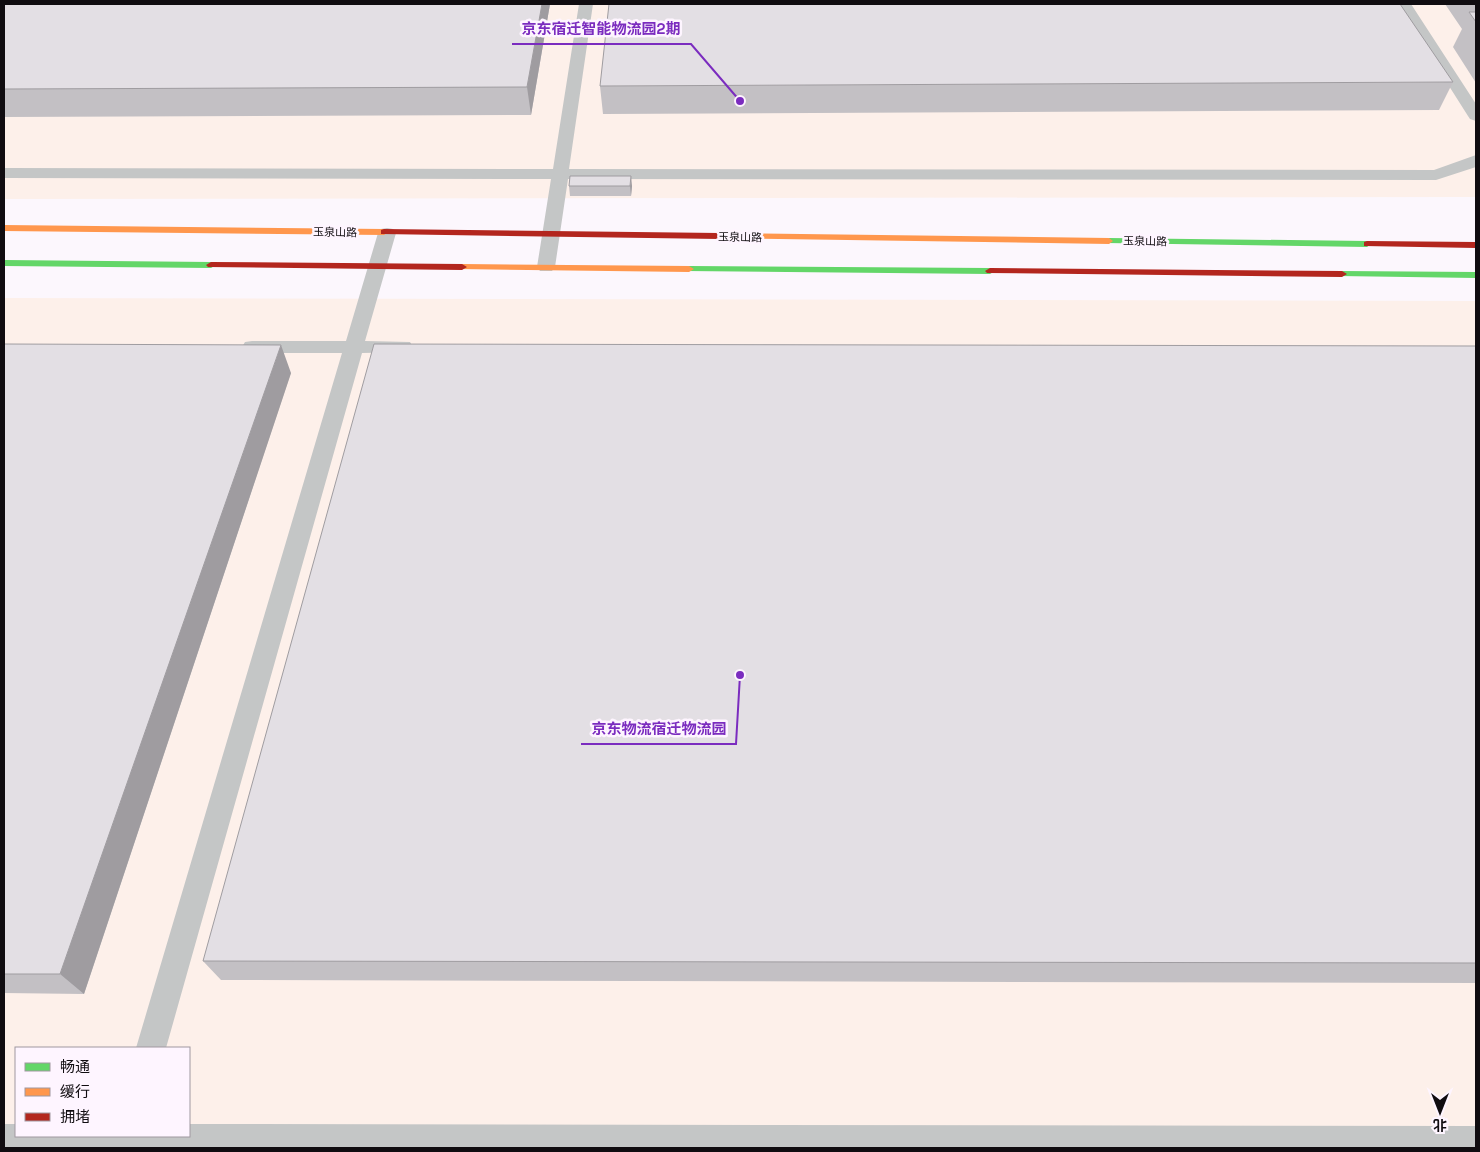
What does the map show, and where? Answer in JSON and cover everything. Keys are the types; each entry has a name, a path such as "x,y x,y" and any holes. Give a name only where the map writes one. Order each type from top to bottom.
{"street":[{"name":"玉泉山路","path":"4,228 1476,245"},
{"path":"4,263 1476,276"}],"lane":[{"path":"546,267 586,4"},
{"path":"1404,4 1476,116"},
{"path":"4,173 1436,175 1476,160"},
{"path":"151,1047 387,232"},
{"path":"237,347 423,347"},
{"path":"4,1139 124,1141 1476,1141"}],"shaded area":[{"path":"4,4 1476,4 1476,197 4,199"},
{"path":"4,298 1476,301 1476,1148 4,1148"}],"building":[{"path":"4,4 542,4 527,87 4,89"},
{"path":"609,4 1400,4 1453,82 600,86"},
{"path":"1469,12 1476,12 1476,22"},
{"path":"570,176 631,176 630,186 569,186"},
{"path":"4,344 281,345 60,974 4,974"},
{"path":"374,344 1476,346 1476,963 203,961"}],"traffic: fast":[{"path":"1109,241 1367,244"},
{"path":"4,263 211,265"},
{"path":"689,269 990,271"},
{"path":"1342,274 1476,275"}],"traffic: slow":[{"path":"4,228 384,232"},
{"path":"719,236 1109,241"},
{"path":"462,267 689,269"}],"traffic: jam":[{"path":"384,232 719,236"},
{"path":"1367,244 1476,245"},
{"path":"211,265 462,267"},
{"path":"990,271 1342,274"}],"place":[{"name":"京东宿迁智能物流园2期","path":"740,101"},
{"name":"京东物流宿迁物流园","path":"740,675"}]}
